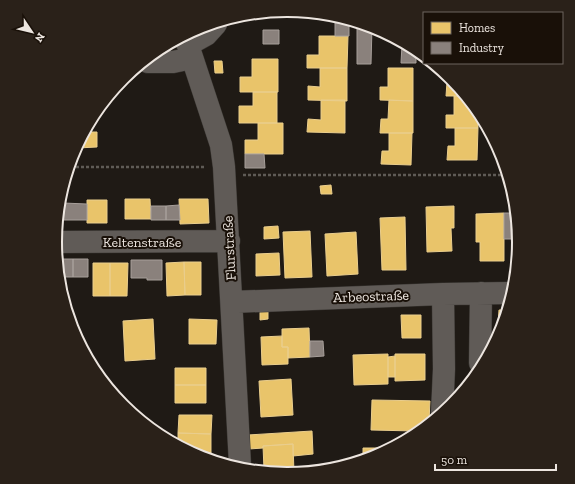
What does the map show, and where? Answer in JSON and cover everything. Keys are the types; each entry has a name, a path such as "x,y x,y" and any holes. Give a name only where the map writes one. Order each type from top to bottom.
{"street":[{"path":"152,62 174,62 188,47 210,31"},
{"name":"Flurstraße","path":"188,47 221,145 225,171 240,462"},
{"name":"Keltenstraße","path":"62,242 229,241"},
{"path":"480,358 482,293"},
{"name":"Arbeostraße","path":"232,302 506,293"},
{"path":"442,405 444,369 443,294"}],"path":[{"path":"75,167 502,175"}],"building: Homes":[{"path":"319,36 348,36 347,68 307,68 307,55 319,55"},
{"path":"252,59 278,59 278,92 240,92 240,77 252,77"},
{"path":"214,61 222,61 223,73 215,73"},
{"path":"320,68 347,68 347,101 308,100 308,86 320,87"},
{"path":"388,68 413,68 413,101 380,100 380,87 388,87"},
{"path":"447,83 459,96 446,96"},
{"path":"253,92 277,92 277,123 239,123 239,106 253,106"},
{"path":"454,96 459,96 475,117 478,123 478,128 446,128 446,115 454,115"},
{"path":"321,100 345,100 345,133 307,132 308,119 321,120"},
{"path":"389,100 413,101 413,133 380,133 381,119 388,119"},
{"path":"258,123 283,123 283,154 245,154 245,140 258,140"},
{"path":"455,128 478,128 477,160 447,160 448,146 455,146"},
{"path":"91,132 97,132 97,147 84,148"},
{"path":"389,133 412,133 411,165 381,164 382,151 389,151"},
{"path":"331,185 332,194 321,194 320,186"},
{"path":"125,199 150,199 151,219 125,219"},
{"path":"179,199 208,199 209,223 180,224"},
{"path":"87,200 107,200 107,223 87,223"},
{"path":"454,206 454,228 451,228 452,251 427,252 426,207"},
{"path":"504,213 504,261 480,261 480,242 476,242 476,214"},
{"path":"405,217 406,270 382,270 380,218"},
{"path":"278,226 279,238 264,239 264,227"},
{"path":"310,231 312,277 285,278 283,232"},
{"path":"356,232 358,274 327,276 325,234"},
{"path":"279,253 280,275 256,276 256,254"},
{"path":"184,262 185,295 167,296 166,263"},
{"path":"184,262 201,262 201,295 185,295"},
{"path":"93,263 110,263 110,296 93,296"},
{"path":"110,263 128,263 127,296 110,296"},
{"path":"499,310 502,310 498,320"},
{"path":"268,311 268,319 260,320 260,312"},
{"path":"401,315 421,315 421,338 402,338"},
{"path":"153,319 155,359 125,361 123,321"},
{"path":"189,319 217,320 216,344 189,344"},
{"path":"309,328 310,357 288,358 288,347 282,347 282,329"},
{"path":"282,336 282,347 288,347 288,364 262,365 261,337"},
{"path":"388,354 388,384 354,385 353,355"},
{"path":"395,354 425,354 425,380 395,381"},
{"path":"395,356 395,377 388,377 388,357"},
{"path":"175,368 206,368 206,385 175,385"},
{"path":"291,379 293,415 261,417 259,381"},
{"path":"175,385 206,385 206,403 175,403"},
{"path":"372,400 430,401 429,417 410,431 371,430"},
{"path":"179,415 212,415 211,434 178,433"},
{"path":"312,431 313,454 293,456 293,444 263,446 263,448 249,449 248,435"},
{"path":"178,433 211,434 211,453 201,450 178,439"},
{"path":"293,444 294,467 264,466 263,446"},
{"path":"363,448 378,448 374,450 363,454"}],"building: Industry":[{"path":"335,22 349,26 349,36 335,36"},
{"path":"357,28 372,33 371,64 357,64"},
{"path":"263,30 279,30 279,44 263,44"},
{"path":"402,48 416,57 416,63 401,63"},
{"path":"245,154 264,154 265,168 245,168"},
{"path":"66,203 87,204 87,220 64,220"},
{"path":"179,205 180,220 166,220 166,206"},
{"path":"151,206 166,206 166,220 151,220"},
{"path":"504,213 511,213 512,239 504,239"},
{"path":"63,259 73,259 73,277 65,277"},
{"path":"73,259 88,259 88,277 73,277"},
{"path":"131,260 162,260 162,280 131,278"},
{"path":"310,341 323,341 324,356 310,357"}]}
